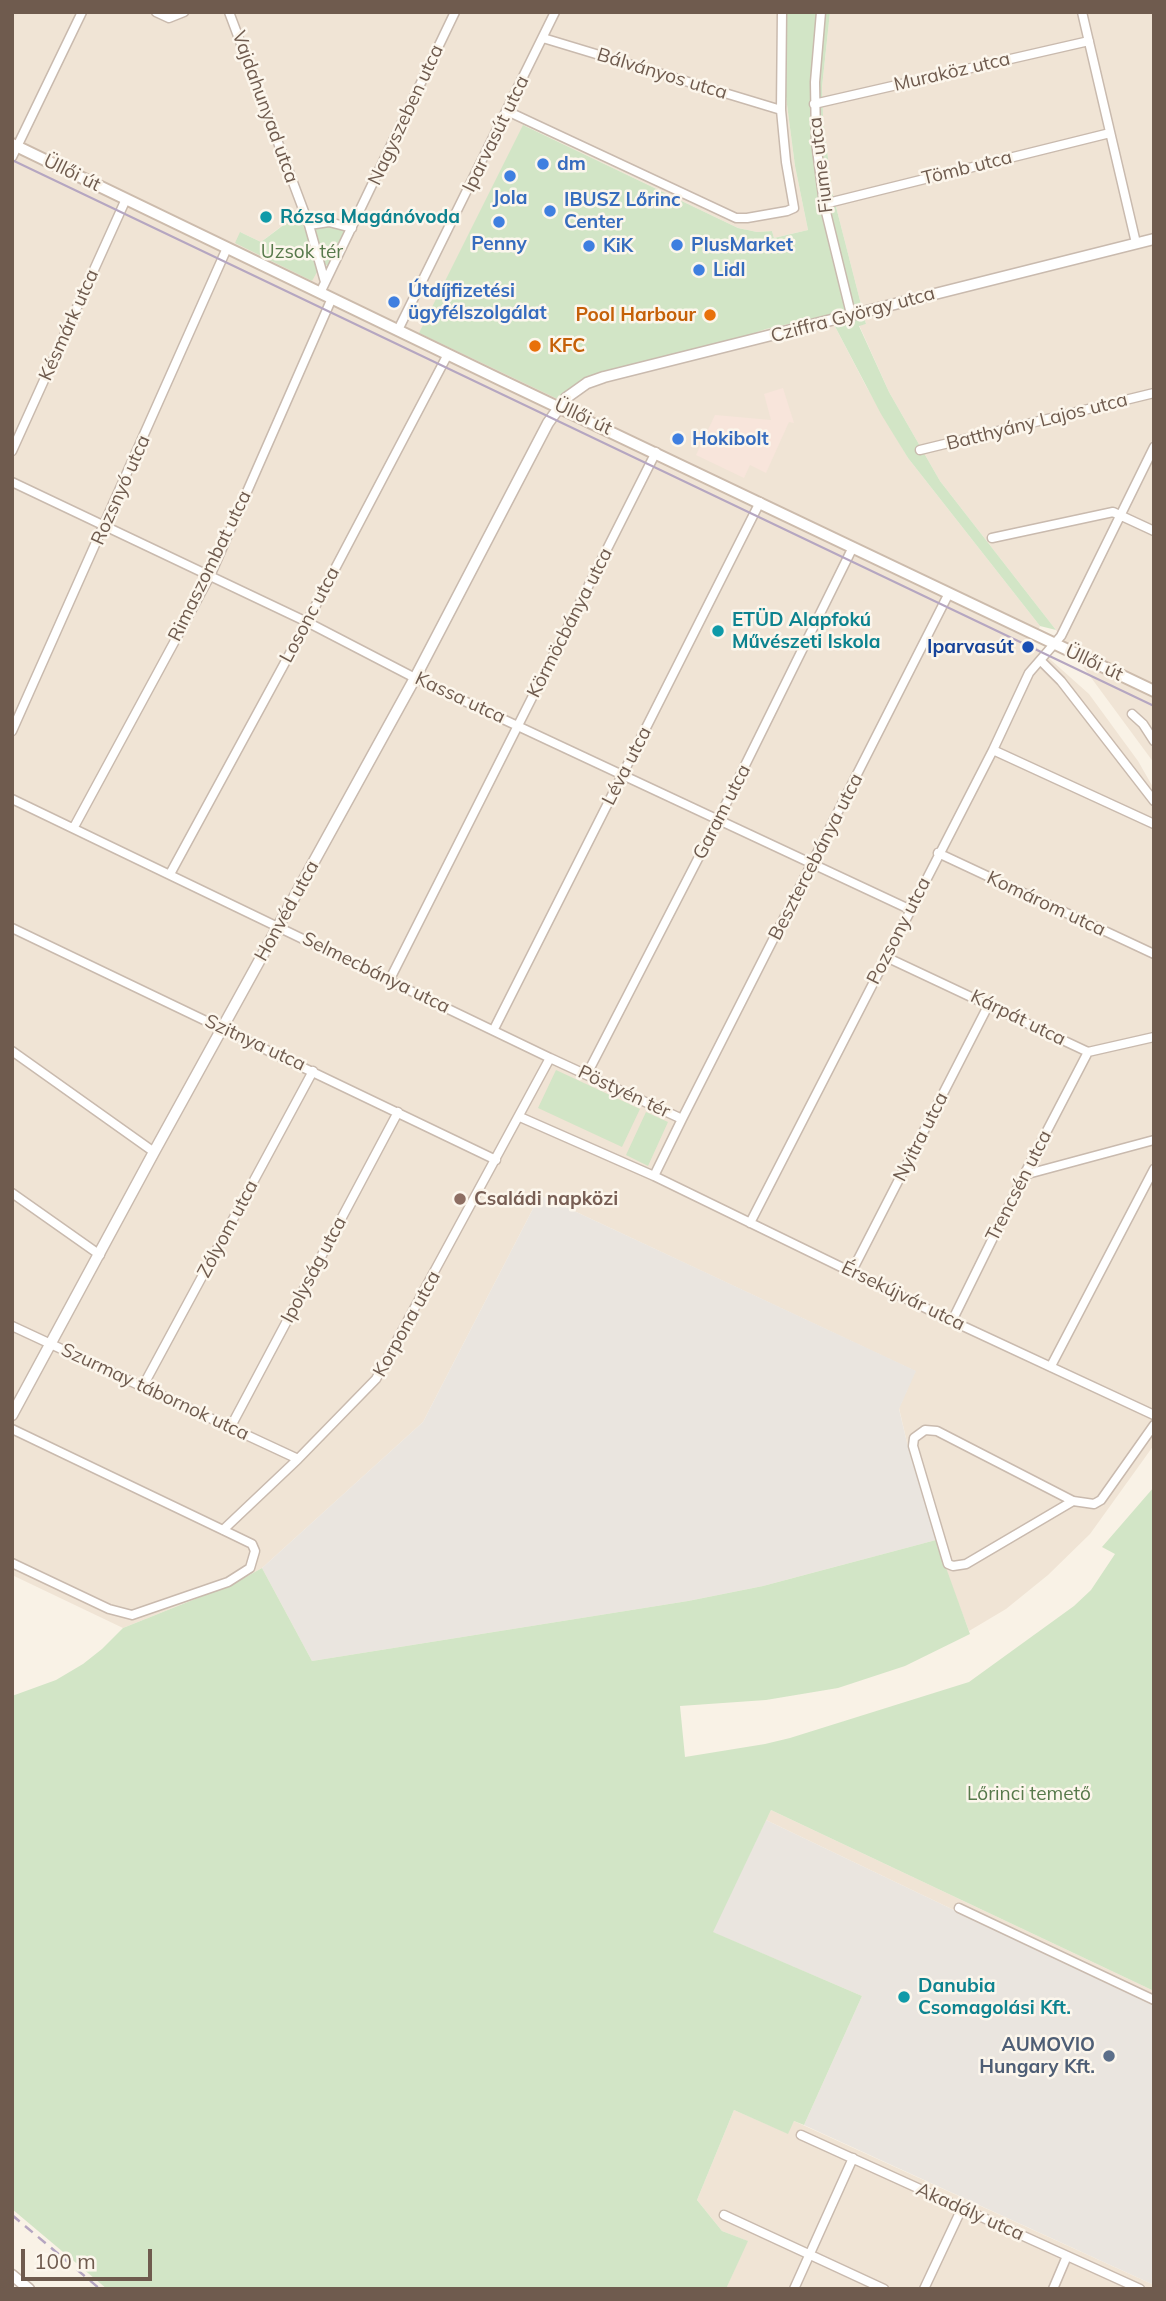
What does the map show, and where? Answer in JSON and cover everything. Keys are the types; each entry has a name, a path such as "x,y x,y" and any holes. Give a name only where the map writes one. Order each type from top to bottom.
{"main road":[{"name":"Üllői út","path":"14,149 228,248 323,287 332,298 448,355 1154,691"}],"street":[{"path":"14,149 82,12"},
{"path":"156,12 169,18 184,12"},
{"name":"Vajdahunyad utca","path":"229,12 309,225 323,287"},
{"name":"Nagyszeben utca","path":"323,287 455,12"},
{"name":"Iparvasút utca","path":"398,330 555,12"},
{"path":"507,111 736,218 766,216 794,208 784,152 781,110 782,12"},
{"name":"Fiume utca","path":"821,12 814,104 816,142 824,204 852,314"},
{"path":"1082,12 1136,243"},
{"name":"Bálványos utca","path":"543,38 781,110"},
{"name":"Muraköz utca","path":"814,104 1089,41"},
{"name":"Tömb utca","path":"824,204 1110,133"},
{"name":"Késmárk utca","path":"12,451 125,199"},
{"path":"309,225 329,222 352,228"},
{"name":"Cziffra György utca","path":"559,406 580,387 594,380 1154,239"},
{"name":"Rozsnyó utca","path":"12,731 228,248"},
{"name":"Rimaszombat utca","path":"74,827 210,576 332,298"},
{"name":"Losonc utca","path":"170,874 448,355"},
{"name":"Batthyány Lajos utca","path":"920,450 1154,393"},
{"name":"Honvéd utca","path":"12,1415 415,678 559,406"},
{"name":"Pozsony utca","path":"750,1223 993,750 1029,673 1061,636 1154,447"},
{"name":"Körmöcbánya utca","path":"389,981 656,452"},
{"name":"Kassa utca","path":"12,482 307,622 415,678 909,909"},
{"name":"Léva utca","path":"494,1029 760,502"},
{"path":"992,538 1113,512 1154,531"},
{"name":"Garam utca","path":"587,1074 718,820 853,547"},
{"name":"Besztercebánya utca","path":"682,1119 949,593"},
{"path":"1041,661 1061,681 1154,802"},
{"path":"1132,714 1143,724 1154,741"},
{"path":"993,750 1154,824"},
{"name":"Selmecbánya utca","path":"12,799 550,1058"},
{"name":"Komárom utca","path":"938,853 1154,954"},
{"name":"Szitnya utca","path":"12,929 496,1160"},
{"name":"Kárpát utca","path":"886,957 1088,1052 1154,1037"},
{"name":"Nyitra utca","path":"852,1271 989,1004"},
{"path":"12,1051 154,1152"},
{"name":"Trencsén utca","path":"952,1321 1088,1052"},
{"path":"550,1058 520,1117 654,1175"},
{"name":"Pöstyén tér","path":"550,1058 682,1119 654,1175"},
{"name":"Zólyom utca","path":"143,1386 313,1071"},
{"name":"Ipolyság utca","path":"230,1428 398,1112"},
{"name":"Korpona utca","path":"223,1530 368,1390 386,1366 520,1117"},
{"path":"1024,1175 1154,1140"},
{"path":"1051,1366 1154,1169"},
{"name":"Érsekújvár utca","path":"654,1175 952,1321 1154,1415"},
{"path":"12,1193 100,1255"},
{"name":"Szurmay tábornok utca","path":"12,1326 298,1459"},
{"path":"1073,1501 966,1564 953,1566 948,1564 913,1446 914,1438 925,1430 937,1431 1073,1501 1094,1504 1101,1500 1154,1425"},
{"path":"12,1429 252,1544 256,1551 250,1568 242,1575 132,1615 109,1609 12,1563"},
{"path":"959,1908 1154,2000"},
{"name":"Akadály utca","path":"801,2135 1140,2289"},
{"path":"793,2289 853,2158"},
{"path":"923,2289 962,2208"},
{"path":"724,2215 884,2289"},
{"path":"1053,2289 1067,2256"},
{"path":"12,2275 29,2289"}],"shaded area":[{"path":"12,12 787,12 786,97 795,166 808,230 774,238 772,231 757,232 738,228 523,125 582,392 599,382 766,329 829,315 908,458 1040,626 1033,644 1089,694 1138,761 1154,789 1154,1445 1090,1534 1048,1575 1006,1609 969,1631 944,1565 899,1408 915,1371 540,1195 423,1422 262,1568 235,1583 123,1628 12,1575","holes":["297,214 305,230 320,227 312,281 240,232 261,242"]},
{"path":"830,12 1154,12 1154,763 1056,630 940,481 889,392 859,325 866,324 832,191 823,117 822,87"},
{"path":"783,388 794,423 789,422 766,473 750,465 744,478 696,455 715,415 771,420 764,394"},
{"path":"540,1195 916,1371 899,1409 936,1540 763,1586 688,1601 312,1661 262,1568 423,1422"},
{"path":"771,1810 1154,1991 1154,2006 766,1820"},
{"path":"766,1820 1154,2006 1154,2285 804,2125 862,1996 712,1932"},
{"path":"734,2110 787,2133 794,2121 1154,2285 1154,2289 726,2289 747,2241 722,2231 697,2200"}],"green space":[{"path":"787,12 830,12 822,87 823,117 832,191 866,324 859,326 889,392 940,481 1056,630 1040,626 908,458 881,414 829,315 766,329 661,366 599,382 566,403 419,333 523,125 738,228 757,232 772,231 774,238 808,230 795,166 786,97"},
{"name":"Uzsok tér","path":"298,214 305,230 335,226 346,229 328,266 322,263 312,281 235,243 240,232 261,242"},
{"path":"556,1070 640,1109 622,1147 538,1108"},
{"path":"646,1112 668,1122 648,1166 626,1155"},
{"name":"Lőrinci temető","path":"1154,1487 1154,1991 771,1810 713,1932 862,1996 804,2125 794,2121 788,2134 734,2110 697,2200 722,2231 748,2241 726,2289 107,2289 12,2209 12,1696 56,1680 83,1664 123,1628 235,1583 262,1568 312,1661 688,1601 763,1586 936,1540 970,1634 905,1666 838,1688 766,1700 680,1706 685,1757 765,1744 969,1682 1074,1606 1091,1590 1115,1554 1102,1547"}],"tram line":[{"path":"12,160 1154,706"}],"railway":[{"path":"12,2215 100,2289"}],"place":[{"name":"dm","path":"543,164"},
{"name":"Jola","path":"510,176"},
{"name":"IBUSZ Lőrinc Center","path":"550,211"},
{"name":"Rózsa Magánóvoda","path":"266,217"},
{"name":"Penny","path":"499,222"},
{"name":"PlusMarket","path":"677,245"},
{"name":"KiK","path":"589,246"},
{"name":"Lidl","path":"699,270"},
{"name":"Útdíjfizetési ügyfélszolgálat","path":"394,302"},
{"name":"Pool Harbour","path":"710,315"},
{"name":"KFC","path":"535,346"},
{"name":"Hokibolt","path":"678,439"},
{"name":"ETÜD Alapfokú Művészeti Iskola","path":"718,631"},
{"name":"Iparvasút","path":"1028,647"},
{"name":"Családi napközi","path":"460,1199"},
{"name":"Danubia Csomagolási Kft.","path":"904,1997"},
{"name":"AUMOVIO Hungary Kft.","path":"1109,2056"}]}
